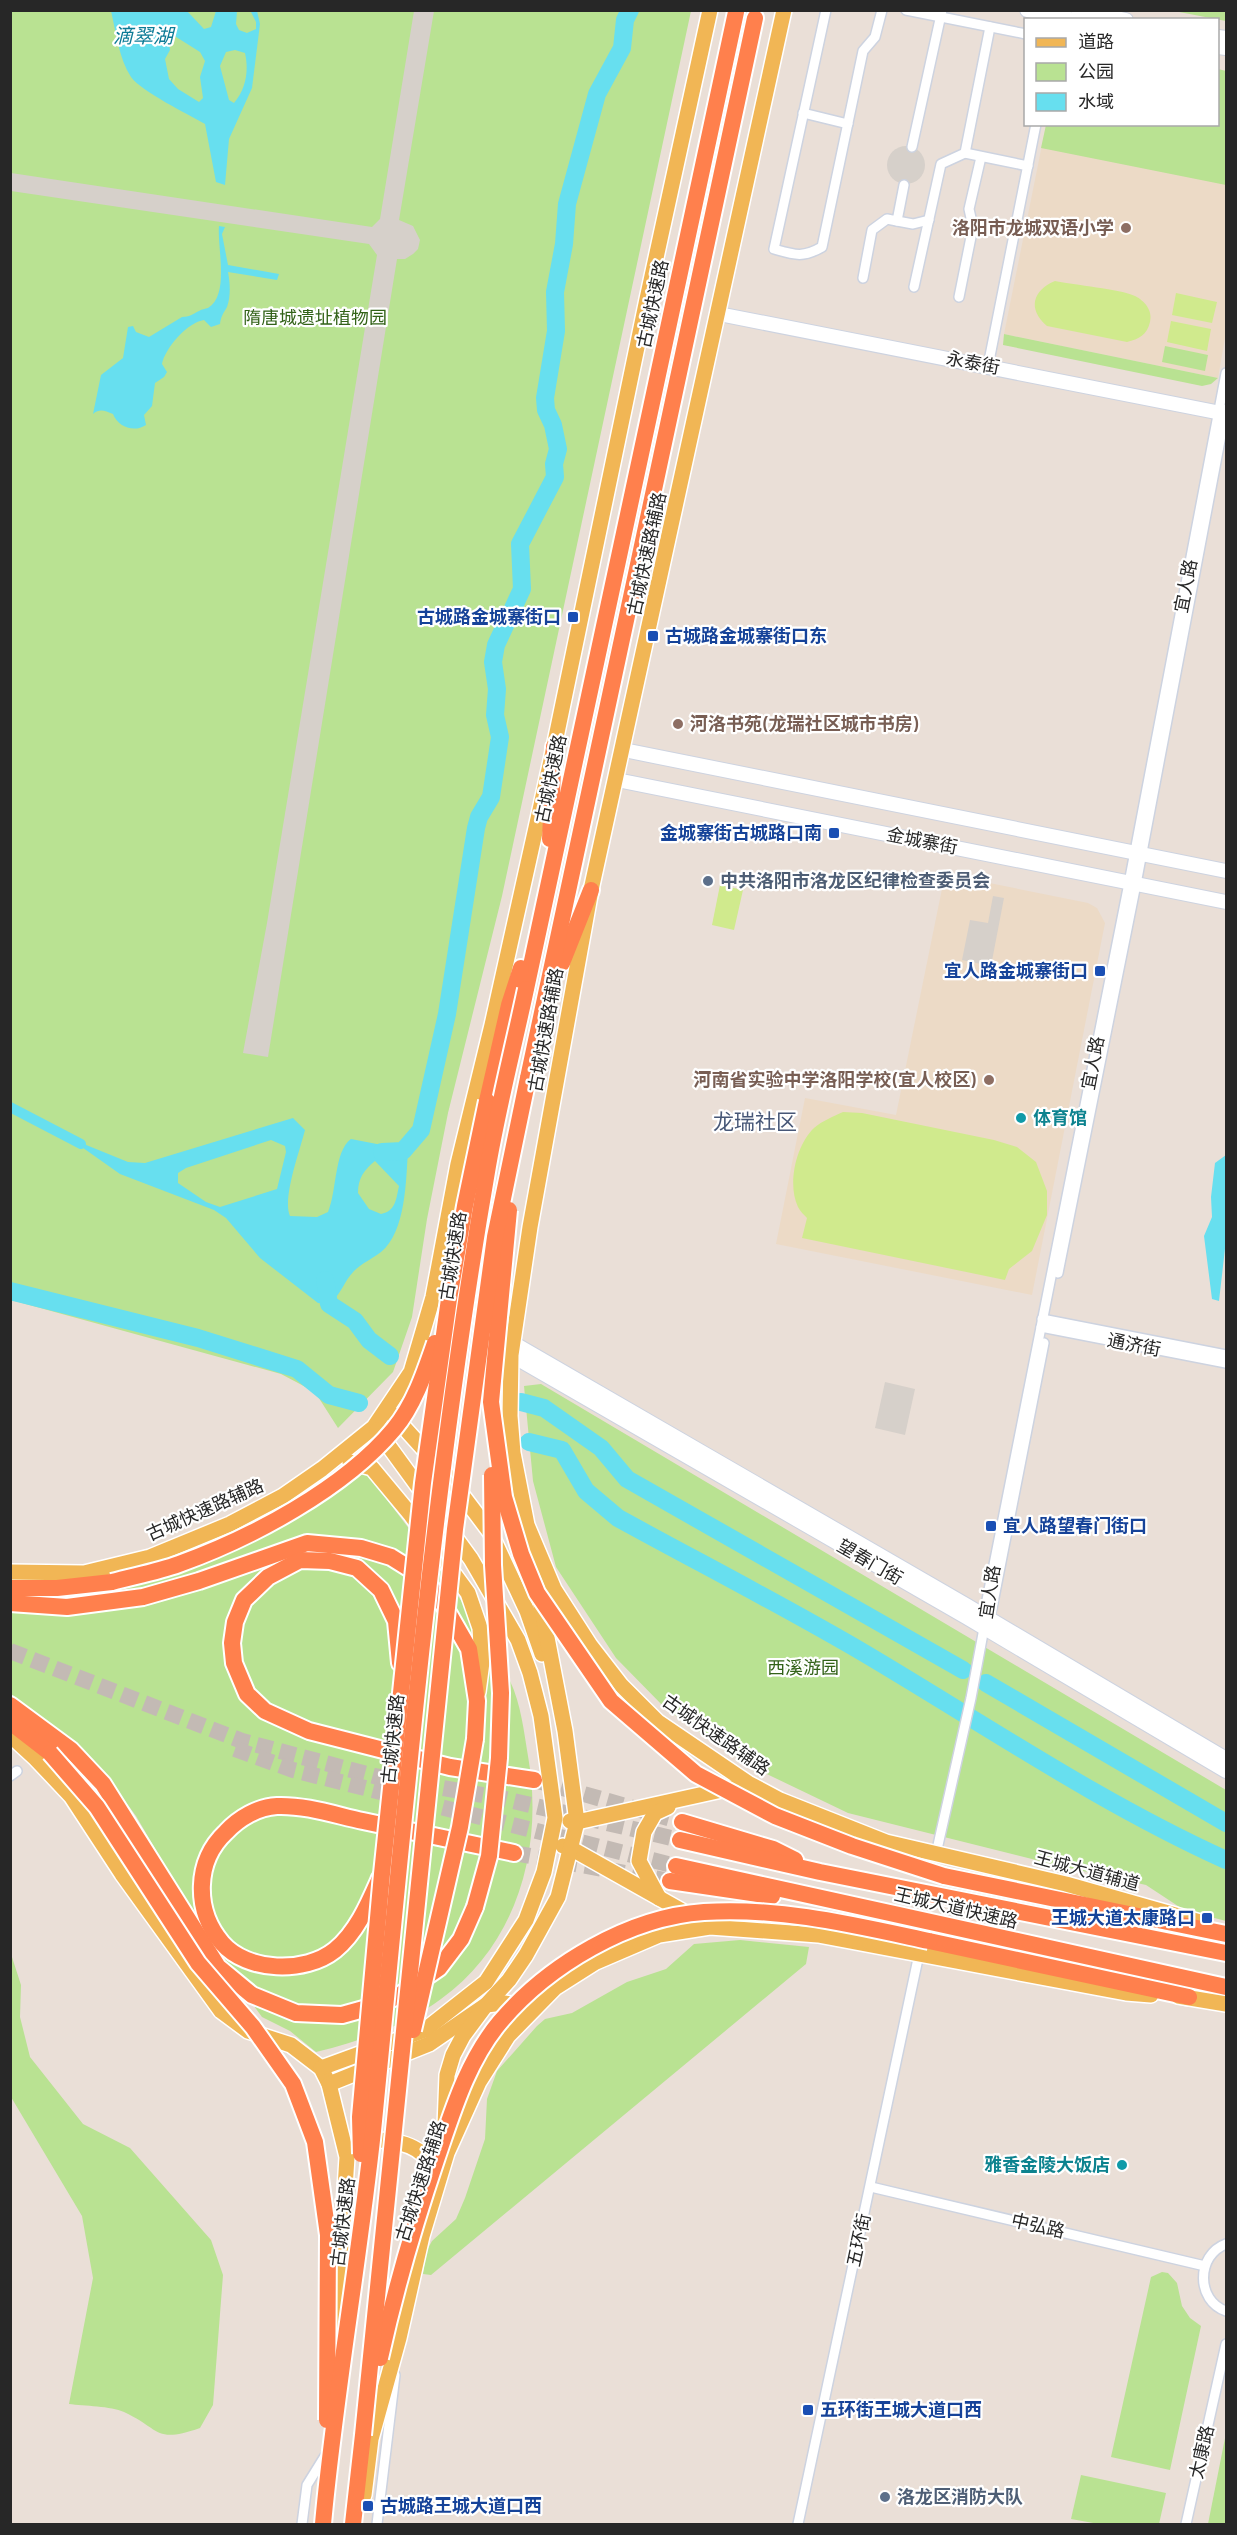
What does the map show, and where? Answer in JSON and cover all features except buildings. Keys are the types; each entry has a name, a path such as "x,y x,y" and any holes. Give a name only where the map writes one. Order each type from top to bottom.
{"highway":[{"name":"古城快速路","path":"323,2524 326,2462 363,2223 437,1511 461,1329 488,1167 736,12"},
{"path":"353,2524 455,1530 495,1237 755,18"},
{"path":"363,2223 360,2117 382,1874 423,1483 449,1299 465,1206 509,1005 547,888 554,747"},
{"path":"544,1006 591,890"},
{"path":"10,1705 71,1750 104,1784 218,1967 252,1995 296,2013 342,2015 378,2005 400,1995 439,1968 461,1939 475,1907 489,1856 500,1758 501,1693 493,1565 491,1402 514,1149"},
{"path":"10,1588 57,1588 112,1582 177,1565 242,1539 318,1495 358,1463 394,1429 423,1378 449,1299"},
{"path":"491,1402 504,1497 521,1554 537,1593 611,1701 696,1774 775,1816 852,1846 944,1875 1159,1922 1227,1934"},
{"path":"10,1603 67,1607 143,1597 199,1581 307,1543 361,1548 391,1557 423,1577 442,1602 469,1649 477,1701 475,1739 460,1827 396,2107"},
{"path":"402,1691 396,1621 381,1590 357,1568 330,1561 300,1560 268,1577 244,1600 235,1622 232,1643 234,1663 247,1694 265,1711 321,1734 450,1767 534,1779"},
{"path":"10,1722 50,1753 97,1808 198,1963 253,2027 293,2084 315,2142 328,2235 326,2462 317,2524"},
{"path":"382,1874 362,1917 335,1950 311,1963 281,1968 249,1961 223,1944 208,1920 200,1891 205,1862 216,1841 241,1817 276,1806 312,1810 514,1852"},
{"path":"682,1822 773,1849 820,1872"},
{"name":"王城大道快速路","path":"680,1840 820,1872 1227,1953"},
{"name":"王城大道快速路","path":"673,1873 816,1895 1227,1988"},
{"path":"360,2524 363,2435 391,2311 422,2201 464,2080 500,2022 544,1978 607,1941 656,1920 702,1912 745,1911 819,1918 924,1947 1189,1997"},
{"path":"1044,1916 1159,1922"},
{"path":"1039,1947 1189,1997"}],"main road":[{"name":"古城快速路辅路","path":"10,1572 84,1573 150,1557 230,1524 283,1496 322,1469 374,1427 411,1372 433,1297 458,1164 492,1025 554,747 649,287 710,10"},
{"name":"古城快速路辅路","path":"784,10 624,750 591,890 530,1227 512,1349 510,1428 527,1525 554,1588 590,1645 621,1685 658,1722 748,1783 780,1800 886,1842 936,1854"},
{"path":"1027,10 1065,18"},
{"path":"1078,10 1116,18"},
{"name":"永泰街","path":"720,311 1224,410"},
{"name":"金城寨街","path":"624,750 1227,871"},
{"name":"金城寨街","path":"617,780 1227,902"},
{"name":"望春门街","path":"512,1349 1227,1759"},
{"path":"387,1409 447,1475 490,1532 527,1611 556,1696 565,1731 577,1822 558,1897 526,1955 509,1980 486,2005 463,2036 453,2055 447,2075 445,2120 447,2153"},
{"path":"321,2068 424,2030 486,1982 526,1920 544,1872 555,1818 541,1716 530,1673 518,1640 471,1560 374,1427"},
{"path":"322,1469 351,1462 372,1468 411,1515 468,1593 480,1628 482,1662 477,1701"},
{"path":"527,1525 556,1696"},
{"name":"望春门街","path":"986,1620 1227,1772"},
{"path":"10,1735 71,1796 122,1874 221,2011 248,2031 291,2045 321,2068 329,2084 347,2157 337,2334 326,2462"},
{"path":"555,1818 577,1822 678,1801 748,1783"},
{"path":"659,1898 639,1861 644,1832 655,1813 678,1801"},
{"path":"551,1842 572,1849 710,1927"},
{"name":"王城大道辅道","path":"936,1854 1066,1884 1227,1929"},
{"name":"古城快速路辅路","path":"360,2524 371,2439 437,2185 447,2153 478,2082 508,2036 555,1988 596,1962 659,1935 710,1927 818,1935 924,1947"},
{"path":"1189,1997 1227,2004"},
{"path":"329,2084 429,2044 486,2005 504,2002 538,2006"},
{"path":"347,2157 366,2139 393,2141 411,2147 427,2159 437,2185"}],"street":[{"path":"826,10 774,249 794,254 809,255 822,247 863,51 875,37 882,10"},
{"path":"906,10 941,14 1024,34"},
{"path":"912,147 941,14"},
{"path":"965,153 990,27"},
{"path":"803,113 848,124"},
{"path":"988,363 1036,126"},
{"path":"914,287 941,164 965,153 1028,166"},
{"path":"959,297 973,227 969,209 981,157"},
{"path":"897,221 904,185"},
{"path":"863,278 872,230 887,219 914,224 929,220"},
{"name":"宜人路","path":"936,1854 971,1698 1132,884 1224,410 1227,373"},
{"name":"通济街","path":"1045,1323 1227,1355"},
{"name":"通济街","path":"1045,1323 1227,1363"},
{"name":"五环街","path":"798,2524 924,1947"},
{"name":"中弘路","path":"871,2187 1205,2266"},
{"path":"1227,2244 1212,2254 1205,2266 1203,2278 1205,2291 1212,2302 1227,2311"},
{"path":"377,2524 399,2338"},
{"name":"太康路","path":"1186,2524 1227,2344"},
{"path":"302,2524 307,2485 326,2462"}],"shaded area":[{"path":"414,11 434,11 399,220 413,226 420,240 418,249 413,254 405,259 397,259 268,1057 243,1053 267,923 377,255 369,244 11,191 11,173 372,227 380,219"},
{"name":"洛阳市龙城双语小学","path":"1219,69 1226,71 1226,332 1218,378 1004,334 1046,126 1219,126"},
{"path":"906,146 920,151 925,165 920,179 906,184 892,179 887,165 892,151"},
{"name":"河南省实验中学洛阳学校(宜人校区)","path":"945,874 1088,903 1097,908 1105,923 1032,1295 776,1244 805,1098 896,1115"},
{"path":"993,896 1004,898 991,966 962,960 970,920 988,923"},
{"path":"885,1382 915,1389 905,1435 875,1428"}],"green space":[{"name":"隋唐城遗址植物园","path":"10,11 691,11 502,896 448,1113 427,1219 412,1317 393,1372 338,1428 315,1392 281,1374 11,1300"},
{"path":"1174,11 1226,11 1226,21"},
{"path":"1219,69 1226,71 1226,185 1041,148 1046,126 1219,126"},
{"path":"1055,281 1108,289 1135,296 1149,310 1151,318 1147,330 1139,338 1127,342 1047,326 1037,313 1035,300 1042,289"},
{"path":"1176,293 1217,302 1212,323 1172,315"},
{"path":"1171,321 1211,329 1207,351 1167,342"},
{"path":"1004,334 1218,378 1211,384 1202,386 1003,345"},
{"path":"1165,346 1208,355 1205,371 1162,362"},
{"path":"720,885 743,890 734,930 712,925"},
{"path":"843,1112 862,1113 994,1140 1017,1147 1036,1162 1047,1191 1047,1215 1032,1251 1009,1269 1005,1280 802,1238 807,1218 798,1207 793,1187 798,1154 802,1144 814,1128"},
{"name":"西溪游园","path":"541,1384 1226,1790 1226,1921 1184,1910 1146,1885 848,1813 748,1765 666,1709 616,1658 556,1567 533,1481 524,1386"},
{"path":"358,1469 366,1472 443,1574 508,1675 522,1718 532,1790 532,1824 528,1858 519,1891 507,1921 489,1950 468,1976 441,1999 397,2025 365,2038 316,2052 290,2031 262,2017 198,1928 136,1816 105,1774 71,1740 11,1694 11,1608 38,1609 153,1577"},
{"path":"740,1940 809,1947 806,1964 431,2275 423,2274 426,2252 432,2241 456,2219 465,2198 485,2139 487,2099 497,2071 537,2026 545,2019 572,2013 627,1982 666,1969 694,1944"},
{"path":"11,1954 21,1985 20,2017 30,2057 83,2124 130,2148 211,2240 223,2275 213,2405 200,2428 174,2435 165,2434 119,2410 69,2404 93,2278 82,2216 11,2097"},
{"path":"1162,2272 1168,2273 1177,2283 1182,2306 1190,2318 1201,2326 1170,2470 1111,2457 1151,2277"},
{"path":"1226,2433 1226,2524 1208,2524"},
{"path":"1081,2475 1166,2493 1159,2524 1099,2524 1071,2519"}],"water":[{"name":"滴翠湖","path":"111,11 187,11 204,29 211,27 216,11 237,11 236,24 239,30 247,33 256,29 256,22 251,12 257,11 260,24 252,88 229,139 225,185 216,182 205,124 155,96 131,77 121,54","holes":["173,35 200,52 205,61 200,77 203,98 199,102 178,89 169,79 165,59 170,50 168,37","235,50 245,53 247,66 244,86 234,103 229,100 220,66 226,52"]},
{"path":"219,226 225,227 222,234 228,265 279,274 277,280 228,272 229,298 220,324 211,327 204,320 198,322 191,325 172,344 162,364 167,372 155,383 152,406 144,415 146,425 136,428 127,427 115,419 113,414 100,411 93,414 101,375 123,358 128,327 133,326 136,332 149,337 182,317 208,308 215,302 221,282"},
{"path":"293,1118 305,1130 290,1187 288,1208 290,1216 317,1217 328,1212 339,1162 351,1139 408,1150 403,1205 395,1232 381,1252 354,1271 329,1304 318,1303 260,1258 226,1218 214,1210 120,1174 69,1138 128,1162 145,1163","holes":["271,1140 285,1146 286,1152 277,1189 220,1207 206,1202 178,1183 178,1173 186,1168","375,1161 399,1186 392,1207 381,1214 369,1209 358,1193 362,1175"]},
{"path":"1226,1155 1226,1240 1219,1301 1212,1299 1204,1236 1212,1217 1211,1197 1215,1163"}],"waterway":[{"path":"382,1152 403,1151 421,1130 447,1014 476,828 479,817 491,797 500,737 495,715 497,689 493,662 496,645 522,589 520,544 555,477 554,464 558,449 553,425 546,410 545,398 556,331 555,292 564,244 567,204 597,94 622,48 625,20 630,10"},
{"path":"10,1107 81,1144"},
{"path":"325,1280 329,1304 355,1321 369,1340 390,1356"},
{"path":"10,1291 198,1338 297,1369 329,1395 359,1403"},
{"path":"521,1402 544,1408 601,1448 627,1479 963,1670"},
{"path":"529,1442 562,1450 586,1491 618,1518 834,1636 1133,1814 1226,1860"},
{"path":"986,1683 1226,1823"}],"tunnel":[{"path":"10,1651 242,1741 374,1776 505,1799 680,1840"},
{"path":"235,1749 293,1770 676,1866"},
{"path":"538,1781 682,1822"},
{"path":"514,1853 670,1881"}],"place":[{"name":"洛阳市龙城双语小学","path":"1126,228"},
{"name":"古城路金城寨街口","path":"573,617"},
{"name":"古城路金城寨街口东","path":"653,636"},
{"name":"河洛书苑(龙瑞社区城市书房)","path":"678,724"},
{"name":"金城寨街古城路口南","path":"834,833"},
{"name":"中共洛阳市洛龙区纪律检查委员会","path":"708,881"},
{"name":"宜人路金城寨街口","path":"1100,971"},
{"name":"河南省实验中学洛阳学校(宜人校区)","path":"989,1080"},
{"name":"体育馆","path":"1021,1118"},
{"name":"宜人路望春门街口","path":"991,1526"},
{"name":"王城大道太康路口","path":"1207,1918"},
{"name":"雅香金陵大饭店","path":"1122,2165"},
{"name":"五环街王城大道口西","path":"808,2410"},
{"name":"洛龙区消防大队","path":"885,2497"},
{"name":"古城路王城大道口西","path":"368,2506"}],"district":[{"name":"龙瑞社区","path":"755,1122"}]}
